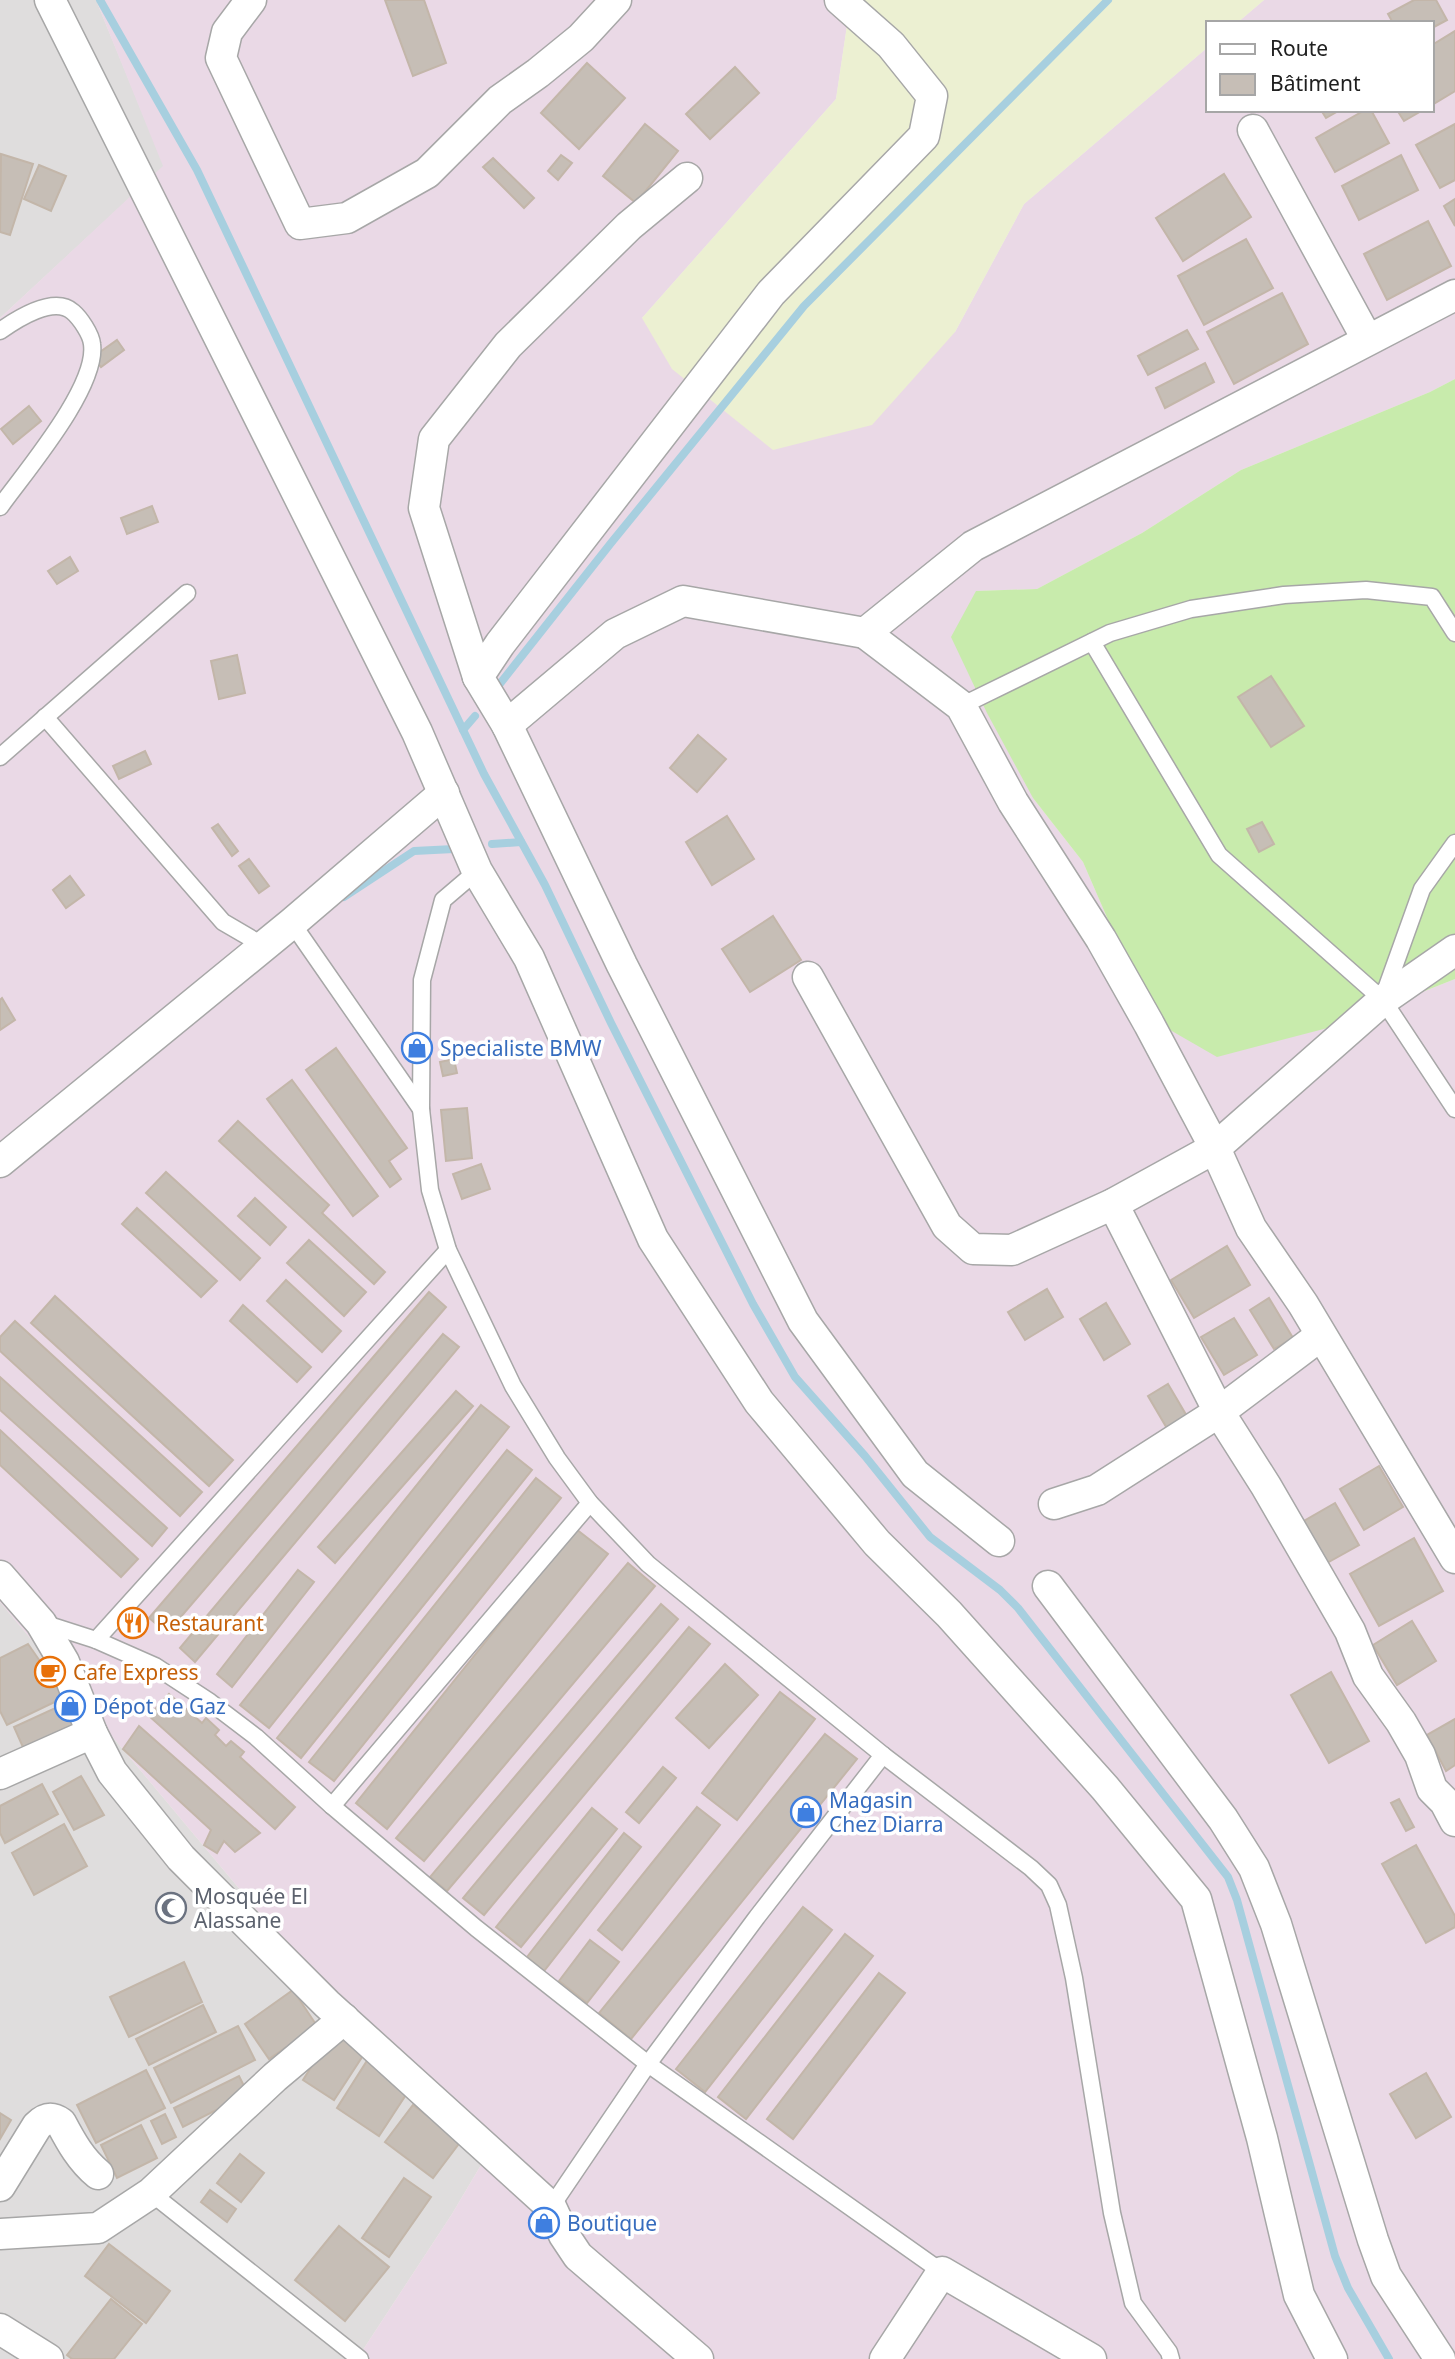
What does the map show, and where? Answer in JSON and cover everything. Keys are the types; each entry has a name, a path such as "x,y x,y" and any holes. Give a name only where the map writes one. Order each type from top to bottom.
{"street":[{"path":"50,0 417,732 477,871 528,958 653,1239 759,1402 877,1543 949,1614 1105,1788 1196,1899 1262,2138 1299,2295 1332,2359"},
{"path":"251,0 227,32 220,58 300,224 347,218 427,173 500,100 581,38 616,0"},
{"path":"478,677 771,293 924,136 932,96 891,45 840,0"},
{"path":"1253,131 1367,339"},
{"path":"687,178 629,226 508,345 434,439 424,508 478,677 507,725 622,964 803,1321 915,1474 999,1541"},
{"path":"864,633 973,546 1455,295"},
{"path":"507,725 615,634 683,601 864,633 961,706 1013,802 1108,951 1215,1148 1251,1228 1303,1304 1455,1558"},
{"path":"0,1162 292,923 444,793"},
{"path":"808,977 947,1226 973,1249 1012,1251 1113,1204 1215,1148 1382,1000 1455,950"},
{"path":"1113,1204 1219,1412 1266,1486 1350,1631 1368,1676 1401,1722 1420,1755 1432,1788 1445,1802 1455,1821"},
{"path":"1054,1504 1097,1490 1219,1412 1320,1336"},
{"path":"0,1576 41,1623 64,1662 92,1733 112,1772 181,1858 344,2019 551,2207 564,2235 578,2256 698,2359"},
{"path":"1048,1586 1223,1819 1254,1868 1276,1924 1373,2240 1387,2276 1440,2359"},
{"path":"0,1774 92,1733"},
{"path":"0,2234 98,2228 151,2193 275,2077 344,2019"},
{"path":"0,2186 37,2126 44,2119 50,2118 61,2123 73,2146 87,2165 98,2174"},
{"path":"885,2359 942,2272 1091,2359"},
{"path":"0,2329 48,2359"}],"lane":[{"path":"0,331 18,318 55,305 68,307 79,317 92,343 90,361 80,391 0,507"},
{"path":"961,706 1110,633 1191,609 1284,594 1366,590 1432,597 1455,633"},
{"path":"0,757 187,593"},
{"path":"1091,642 1219,855 1382,1000 1455,1109"},
{"path":"46,717 223,922 264,946"},
{"path":"1382,1000 1422,889 1455,843"},
{"path":"477,871 443,900 422,980 421,1109 430,1190 448,1250 513,1386 557,1458 590,1503 648,1564 883,1755 1031,1868 1049,1885 1058,1905 1074,1978 1112,2213 1133,2303 1171,2359"},
{"path":"292,923 421,1109"},
{"path":"96,1640 448,1250"},
{"path":"332,1806 590,1503"},
{"path":"41,1623 96,1640 155,1666 210,1702 256,1737 475,1928 648,2064 942,2272"},
{"path":"551,2207 648,2064 757,1917 883,1755"},
{"path":"151,2193 360,2359"}],"shaded area":[{"path":"0,0 96,0 164,166 0,318"},
{"path":"96,0 861,0 848,19 836,99 642,318 955,332 1024,204 1206,49 1206,112 1434,112 1434,21 1239,21 1264,0 1455,0 1455,379 1430,392 1241,470 1142,533 1037,589 976,591 1033,798 1083,862 1151,1019 1339,1025 1455,979 1455,2359 357,2359 452,2214 494,2143 282,1940 0,1602 0,318 163,166"},
{"path":"0,1602 282,1940 494,2143 452,2214 357,2359 0,2359"}],"green space":[{"path":"861,0 1264,0 1239,21 1206,21 1206,49 1024,204 955,332 872,425 773,450 672,369 642,318 836,99 848,19"},
{"path":"1455,379 1455,979 1339,1025 1217,1057 1151,1019 1083,862 1033,798 987,713 951,637 976,591 1037,589 1142,533 1241,470 1430,392"}],"building":[{"path":"385,0 424,0 446,63 413,76"},
{"path":"1414,0 1436,0 1447,20 1434,27 1434,21 1392,21 1388,14"},
{"path":"1455,31 1455,91 1434,104 1434,44"},
{"path":"587,63 625,98 579,149 541,113"},
{"path":"735,67 759,93 710,139 686,114"},
{"path":"1322,112 1336,112 1326,118"},
{"path":"1362,112 1372,112 1389,143 1335,172 1316,138"},
{"path":"1398,112 1420,112 1404,121"},
{"path":"645,124 678,151 636,203 603,176"},
{"path":"1455,124 1455,180 1440,188 1416,145"},
{"path":"1,154 33,164 10,235 0,232"},
{"path":"561,155 572,163 558,180 548,171"},
{"path":"1401,155 1418,190 1359,220 1342,186"},
{"path":"493,158 534,198 524,208 483,167"},
{"path":"39,165 66,176 51,211 24,199"},
{"path":"1224,174 1251,217 1183,261 1156,218"},
{"path":"1455,199 1455,226 1444,206"},
{"path":"1428,221 1451,266 1387,300 1364,254"},
{"path":"1246,239 1273,288 1204,325 1178,276"},
{"path":"1282,293 1308,344 1234,384 1207,332"},
{"path":"1187,330 1198,349 1148,375 1138,356"},
{"path":"117,340 124,350 101,367 93,357"},
{"path":"1205,363 1214,382 1165,408 1156,388"},
{"path":"29,406 41,421 13,444 1,429"},
{"path":"152,506 158,522 127,534 121,518"},
{"path":"70,557 78,571 57,584 48,571"},
{"path":"237,655 245,693 219,699 211,661"},
{"path":"1271,676 1304,726 1271,747 1238,697"},
{"path":"698,735 726,759 697,792 670,768"},
{"path":"145,751 151,764 119,779 113,766"},
{"path":"727,816 754,859 712,885 686,842"},
{"path":"1262,822 1274,844 1259,852 1247,829"},
{"path":"218,824 238,851 232,856 212,828"},
{"path":"249,859 269,886 259,893 239,866"},
{"path":"70,876 84,895 66,908 53,890"},
{"path":"773,916 801,960 750,992 722,949"},
{"path":"2,998 15,1020 0,1030 0,1000"},
{"path":"336,1048 407,1148 389,1161 401,1179 390,1187 306,1070"},
{"path":"454,1059 457,1073 443,1076 440,1062"},
{"path":"292,1080 378,1196 353,1216 267,1099"},
{"path":"467,1108 472,1158 446,1161 441,1110"},
{"path":"238,1121 329,1205 322,1213 385,1272 374,1284 219,1141"},
{"path":"481,1164 490,1189 462,1199 453,1174"},
{"path":"166,1172 260,1258 240,1280 146,1193"},
{"path":"255,1198 286,1227 270,1245 238,1216"},
{"path":"137,1208 217,1281 201,1297 122,1224"},
{"path":"309,1240 366,1292 344,1316 287,1263"},
{"path":"1227,1246 1250,1285 1194,1318 1171,1280"},
{"path":"286,1280 341,1331 322,1352 267,1301"},
{"path":"1047,1289 1063,1317 1025,1340 1008,1312"},
{"path":"429,1292 446,1307 167,1633 149,1618"},
{"path":"55,1296 233,1460 209,1486 31,1323"},
{"path":"1269,1298 1293,1338 1274,1349 1250,1310"},
{"path":"1106,1303 1130,1344 1104,1360 1080,1319"},
{"path":"243,1305 311,1367 297,1382 230,1321"},
{"path":"1234,1318 1257,1355 1224,1375 1201,1337"},
{"path":"15,1321 202,1492 180,1516 0,1351 0,1337"},
{"path":"443,1334 459,1347 195,1662 180,1648"},
{"path":"0,1377 167,1528 152,1546 0,1410"},
{"path":"1168,1384 1188,1418 1168,1430 1148,1396"},
{"path":"456,1391 473,1406 335,1563 318,1547"},
{"path":"481,1405 509,1427 269,1728 240,1705"},
{"path":"0,1430 138,1559 121,1577 0,1465"},
{"path":"507,1450 532,1470 301,1758 277,1738"},
{"path":"1379,1466 1403,1507 1364,1530 1340,1489"},
{"path":"536,1478 561,1498 334,1781 309,1762"},
{"path":"1335,1503 1359,1545 1327,1563 1304,1521"},
{"path":"576,1529 608,1554 387,1829 356,1803"},
{"path":"1414,1538 1443,1591 1379,1626 1350,1574"},
{"path":"628,1563 655,1586 424,1861 396,1838"},
{"path":"298,1570 314,1582 232,1687 217,1674"},
{"path":"661,1604 678,1619 447,1891 430,1877"},
{"path":"1412,1621 1436,1661 1397,1685 1373,1645"},
{"path":"689,1627 710,1644 484,1915 463,1898"},
{"path":"28,1644 65,1697 7,1725 0,1711 0,1658"},
{"path":"725,1664 758,1695 709,1748 676,1718"},
{"path":"1331,1672 1369,1741 1329,1763 1291,1695"},
{"path":"780,1692 815,1719 737,1820 702,1793"},
{"path":"169,1694 202,1723 206,1718 219,1730 215,1735 226,1746 231,1741 244,1752 240,1757 295,1807 275,1829 149,1716"},
{"path":"64,1704 76,1731 26,1754 14,1727"},
{"path":"1455,1719 1455,1765 1446,1771 1427,1735"},
{"path":"139,1726 260,1833 235,1852 224,1841 217,1853 204,1845 211,1830 123,1749"},
{"path":"825,1734 857,1759 631,2039 599,2013"},
{"path":"663,1767 676,1778 639,1823 626,1812"},
{"path":"81,1776 104,1815 74,1830 53,1792"},
{"path":"42,1784 58,1814 5,1843 0,1833 0,1806"},
{"path":"1399,1799 1414,1827 1406,1831 1391,1803"},
{"path":"697,1807 720,1825 622,1950 598,1930"},
{"path":"592,1808 617,1829 521,1947 496,1927"},
{"path":"64,1824 87,1866 34,1895 12,1853"},
{"path":"624,1833 641,1847 544,1971 527,1957"},
{"path":"1416,1845 1455,1916 1455,1927 1426,1943 1382,1864"},
{"path":"803,1907 832,1930 705,2092 676,2069"},
{"path":"845,1934 873,1956 746,2119 718,2097"},
{"path":"590,1940 619,1962 587,2003 559,1981"},
{"path":"184,1962 202,2002 129,2037 110,1997"},
{"path":"879,1973 905,1993 793,2139 767,2119"},
{"path":"293,1990 317,2026 269,2059 245,2024"},
{"path":"203,2005 216,2032 149,2065 136,2039"},
{"path":"238,2026 255,2060 171,2103 154,2068"},
{"path":"334,2031 366,2051 334,2100 303,2080"},
{"path":"370,2056 413,2084 379,2136 337,2108"},
{"path":"146,2070 165,2108 96,2143 77,2105"},
{"path":"1426,2073 1451,2117 1416,2138 1390,2094"},
{"path":"239,2076 248,2094 183,2127 174,2108"},
{"path":"413,2105 461,2141 433,2178 385,2142"},
{"path":"0,2113 11,2120 0,2139"},
{"path":"165,2114 176,2137 162,2144 151,2121"},
{"path":"141,2125 157,2158 117,2178 101,2145"},
{"path":"240,2154 264,2173 241,2202 217,2183"},
{"path":"404,2178 431,2197 389,2257 362,2238"},
{"path":"210,2190 236,2209 227,2222 201,2202"},
{"path":"339,2226 389,2267 345,2321 295,2280"},
{"path":"109,2244 170,2291 146,2323 85,2276"},
{"path":"111,2299 142,2324 114,2359 72,2359 67,2355"}],"waterway":[{"path":"100,0 197,170 484,774 545,885 611,1023 753,1304 795,1377 865,1456 930,1537 1000,1590 1018,1608 1228,1877 1237,1900 1335,2256 1348,2288 1389,2359"},
{"path":"495,690 804,306 1108,0"},
{"path":"463,730 475,716"},
{"path":"492,844 521,842"},
{"path":"344,897 414,851 454,849"}],"place":[{"name":"Specialiste BMW","path":"417,1048"},
{"name":"Restaurant","path":"133,1623"},
{"name":"Cafe Express","path":"50,1672"},
{"name":"Dépot de Gaz","path":"70,1706"},
{"name":"Magasin Chez Diarra","path":"806,1812"},
{"name":"Mosquée El Alassane","path":"171,1908"},
{"name":"Boutique","path":"544,2223"}]}
